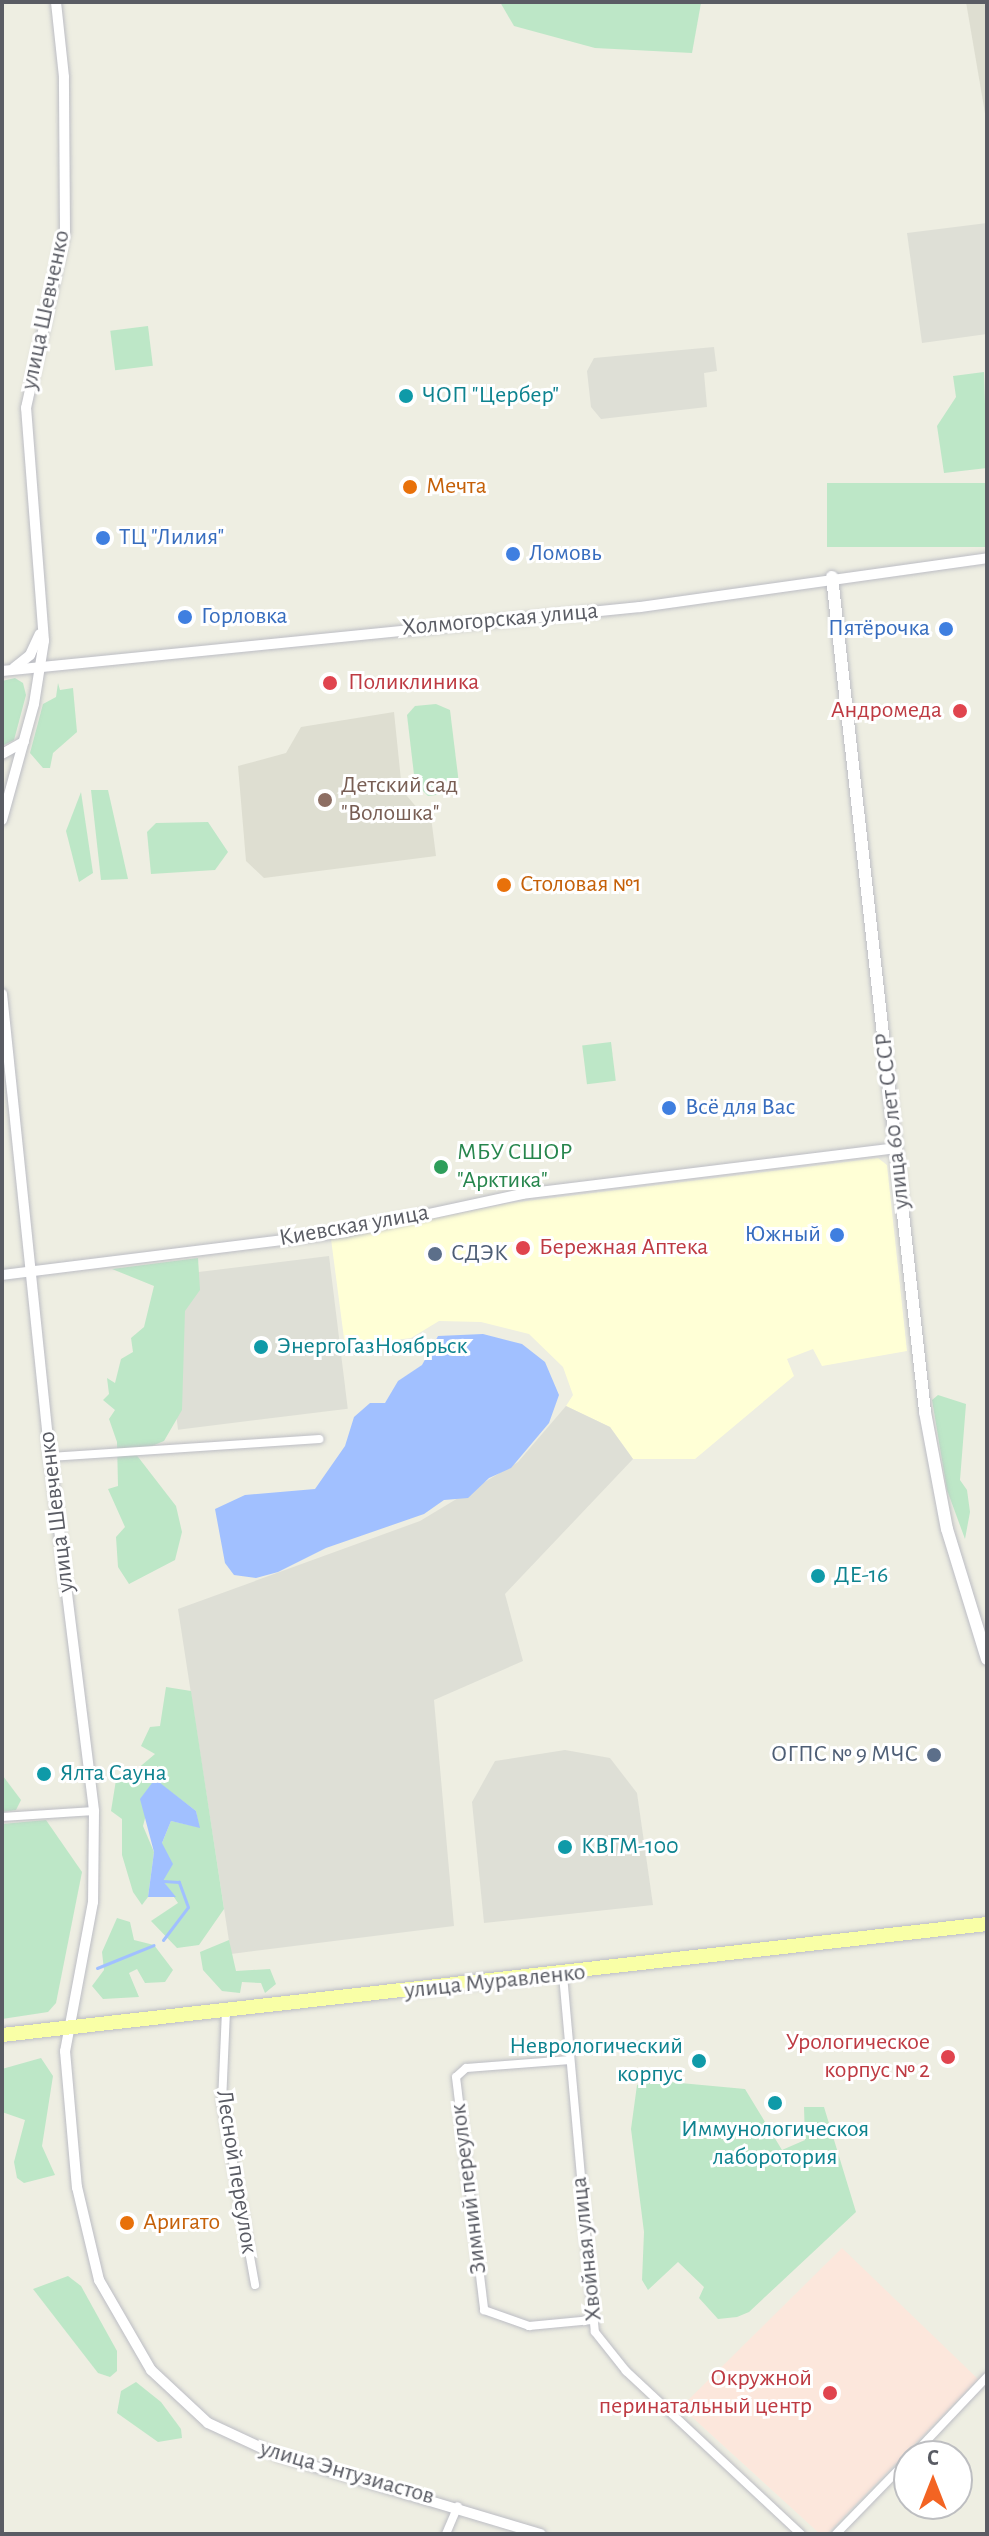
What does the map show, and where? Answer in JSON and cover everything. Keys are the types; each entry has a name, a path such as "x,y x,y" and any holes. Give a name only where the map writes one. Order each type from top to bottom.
{"main road":[{"name":"улица 60 лет СССР","path":"832,577 934,1474 960,1580 987,1659"},
{"name":"улица Муравленко","path":"2,2035 563,1975 987,1924"}],"street":[{"name":"улица Шевченко","path":"2,820 42,666 45,619 26,408 65,232 65,105 56,2"},
{"name":"Холмогорская улица","path":"5,672 649,606 832,577 987,558"},
{"path":"5,672 36,648 45,619"},
{"path":"5,672 31,680 34,704"},
{"path":"2,754 24,742"},
{"name":"улица Шевченко","path":"2,994 50,1457 94,1811 93,1902 67,2028"},
{"name":"Киевская улица","path":"2,1275 345,1232 522,1194 896,1148"},
{"path":"50,1457 319,1439"},
{"path":"2,1817 94,1811"},
{"name":"Хвойная улица","path":"563,1975 592,2320 600,2342 626,2371 801,2534"},
{"name":"Лесной переулок","path":"226,2011 222,2101 255,2285"},
{"name":"улица Энтузиастов","path":"67,2028 71,2136 86,2238 107,2300 151,2370 193,2412 254,2446 458,2506 541,2534"},
{"name":"Зимний переулок","path":"570,2060 466,2068 456,2077 484,2310 529,2326 592,2320"},
{"path":"928,2440 987,2377"},
{"path":"836,2534 893,2476"},
{"path":"446,2534 458,2506"}],"shaded area":[{"path":"500,2 701,3 692,53 595,48 514,26"},
{"path":"966,2 987,2 987,125"},
{"path":"987,223 987,334 922,343 907,233"},
{"path":"148,326 153,366 115,370 110,331"},
{"path":"714,347 717,371 704,373 707,407 601,419 591,407 587,371 594,358"},
{"path":"984,372 987,468 944,473 937,426 956,397 953,376"},
{"path":"827,483 987,483 987,547 827,547"},
{"path":"15,678 23,683 26,695 14,740 2,746 2,681"},
{"path":"58,683 60,690 73,688 77,732 53,753 50,768 43,768 30,753 43,704 56,697"},
{"path":"436,704 450,710 459,784 452,793 428,796 415,783 407,715 415,706"},
{"name":"Детский сад \"Волошка\"","path":"394,712 402,790 418,809 430,809 436,856 264,878 246,861 238,766 286,753 301,727"},
{"path":"91,790 108,790 128,879 101,880"},
{"path":"81,792 93,873 79,882 66,831"},
{"path":"208,822 228,852 215,870 151,874 147,832 156,823"},
{"path":"611,1042 616,1081 587,1084 582,1046"},
{"path":"878,1158 887,1165 907,1351 822,1366 813,1349 787,1359 794,1376 695,1459 633,1459 610,1427 566,1406 573,1395 563,1367 529,1334 481,1322 439,1321 411,1338 345,1346 331,1239 510,1203"},
{"path":"329,1256 348,1409 178,1430 159,1277"},
{"path":"198,1258 200,1290 185,1311 182,1410 164,1441 135,1453 176,1506 182,1532 175,1560 129,1584 118,1567 116,1537 125,1527 108,1489 118,1486 117,1442 109,1419 115,1410 103,1400 109,1394 107,1378 115,1383 121,1359 133,1352 131,1338 144,1327 154,1286 112,1269"},
{"path":"938,1395 966,1404 960,1480 967,1490 970,1512 965,1539 947,1490 932,1400"},
{"path":"566,1406 610,1427 633,1459 505,1594 523,1661 434,1700 454,1926 231,1954 178,1609 420,1521 518,1462"},
{"path":"166,1687 191,1691 224,1909 199,1945 177,1948 151,1921 178,1903 163,1881 162,1843 171,1821 199,1827 196,1811 155,1780 143,1826 154,1852 148,1897 142,1905 133,1892 122,1855 122,1819 111,1811 116,1780 123,1781 155,1754 141,1746 150,1727 160,1726"},
{"path":"565,1750 610,1758 637,1793 653,1905 484,1923 472,1802 495,1761"},
{"path":"3,1776 21,1800 16,1810 2,1812"},
{"path":"46,1820 82,1872 56,2003 48,2012 2,2019 2,1824"},
{"path":"117,1918 130,1922 134,1940 154,1945 173,1970 165,1982 145,1983 137,1969 129,1973 139,1997 103,1999 92,1986 104,1970 102,1952"},
{"path":"229,1940 236,1971 270,1969 276,1984 265,1993 261,1983 242,1982 240,1993 222,1991 203,1970 200,1952"},
{"path":"41,2058 53,2076 42,2146 55,2175 24,2183 17,2178 14,2162 25,2120 2,2112 2,2069"},
{"path":"648,2080 745,2089 782,2150 805,2140 804,2107 824,2107 856,2212 749,2312 737,2317 718,2319 699,2298 704,2287 678,2262 648,2290 642,2280 644,2232 631,2129 637,2085"},
{"name":"Окружной перинатальный центр","path":"842,2248 978,2379 919,2440 893,2440 893,2466 827,2534 820,2534 681,2407"},
{"path":"68,2276 81,2286 117,2351 117,2371 110,2377 98,2373 33,2289"},
{"path":"136,2382 161,2402 181,2429 182,2438 158,2442 117,2413 121,2391"}],"water":[{"path":"483,1334 522,1344 545,1362 559,1395 549,1423 511,1468 489,1478 468,1498 444,1500 424,1514 326,1548 278,1572 256,1578 234,1575 225,1563 215,1509 245,1495 315,1489 345,1446 354,1417 370,1403 385,1403 398,1381 422,1365 438,1336"},
{"path":"155,1779 196,1811 200,1828 171,1821 162,1843 173,1864 163,1881 176,1897 148,1897 154,1852 140,1799"}],"waterway":[{"path":"163,1881 179,1882 188,1907 163,1940"},
{"path":"97,1968 154,1945"}],"place":[{"name":"ЧОП \"Цербер\"","path":"406,396"},
{"name":"Мечта","path":"410,487"},
{"name":"ТЦ \"Лилия\"","path":"103,538"},
{"name":"Ломовь","path":"513,554"},
{"name":"Горловка","path":"185,617"},
{"name":"Пятёрочка","path":"946,629"},
{"name":"Поликлиника","path":"330,683"},
{"name":"Андромеда","path":"960,711"},
{"name":"Детский сад \"Волошка\"","path":"325,800"},
{"name":"Столовая №1","path":"504,885"},
{"name":"Всё для Вас","path":"669,1108"},
{"name":"МБУ СШОР \"Арктика\"","path":"441,1167"},
{"name":"Южный","path":"837,1235"},
{"name":"Бережная Аптека","path":"523,1248"},
{"name":"СДЭК","path":"435,1254"},
{"name":"ЭнергоГазНоябрьск","path":"261,1347"},
{"name":"ДЕ-16","path":"818,1576"},
{"name":"ОГПС № 9 МЧС","path":"934,1755"},
{"name":"Ялта Сауна","path":"44,1774"},
{"name":"КВГМ-100","path":"565,1847"},
{"name":"Урологическое корпус № 2","path":"948,2057"},
{"name":"Неврологический корпус","path":"699,2061"},
{"name":"Иммунологическоя лаборотория","path":"775,2103"},
{"name":"Аригато","path":"127,2223"},
{"name":"Окружной перинатальный центр","path":"830,2393"}]}
